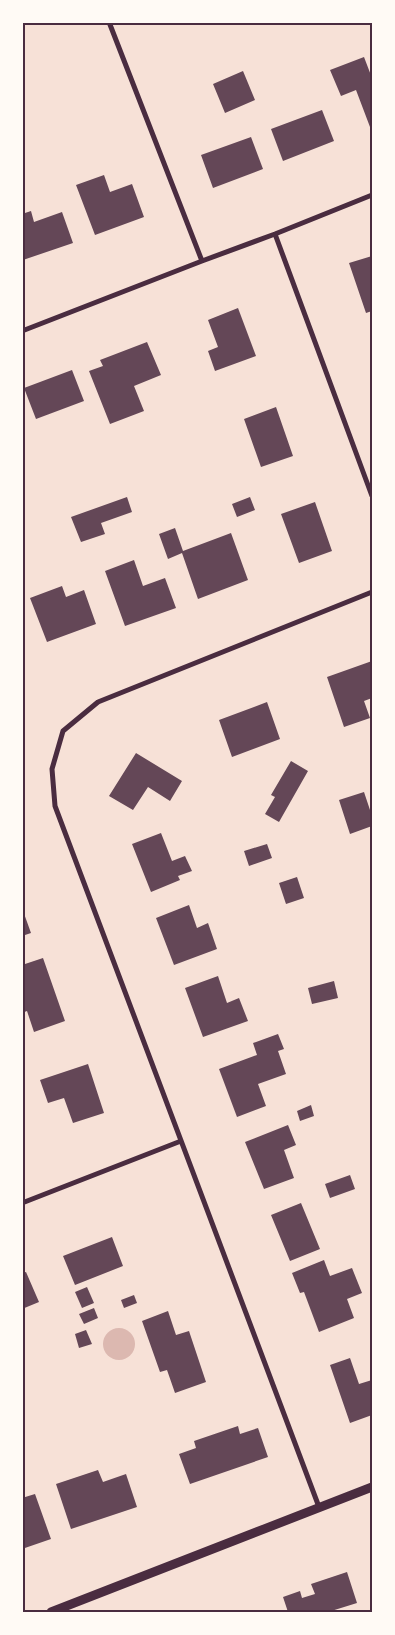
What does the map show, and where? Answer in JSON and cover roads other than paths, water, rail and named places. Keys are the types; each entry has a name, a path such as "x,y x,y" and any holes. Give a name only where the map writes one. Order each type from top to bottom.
{"street":[{"path":"109,22 202,260"},
{"path":"22,330 372,195"},
{"path":"275,234 372,496"},
{"path":"319,1507 55,806 52,769 63,731 98,702 372,592"},
{"path":"22,1203 181,1141"},
{"path":"51,1612 372,1487"}]}
